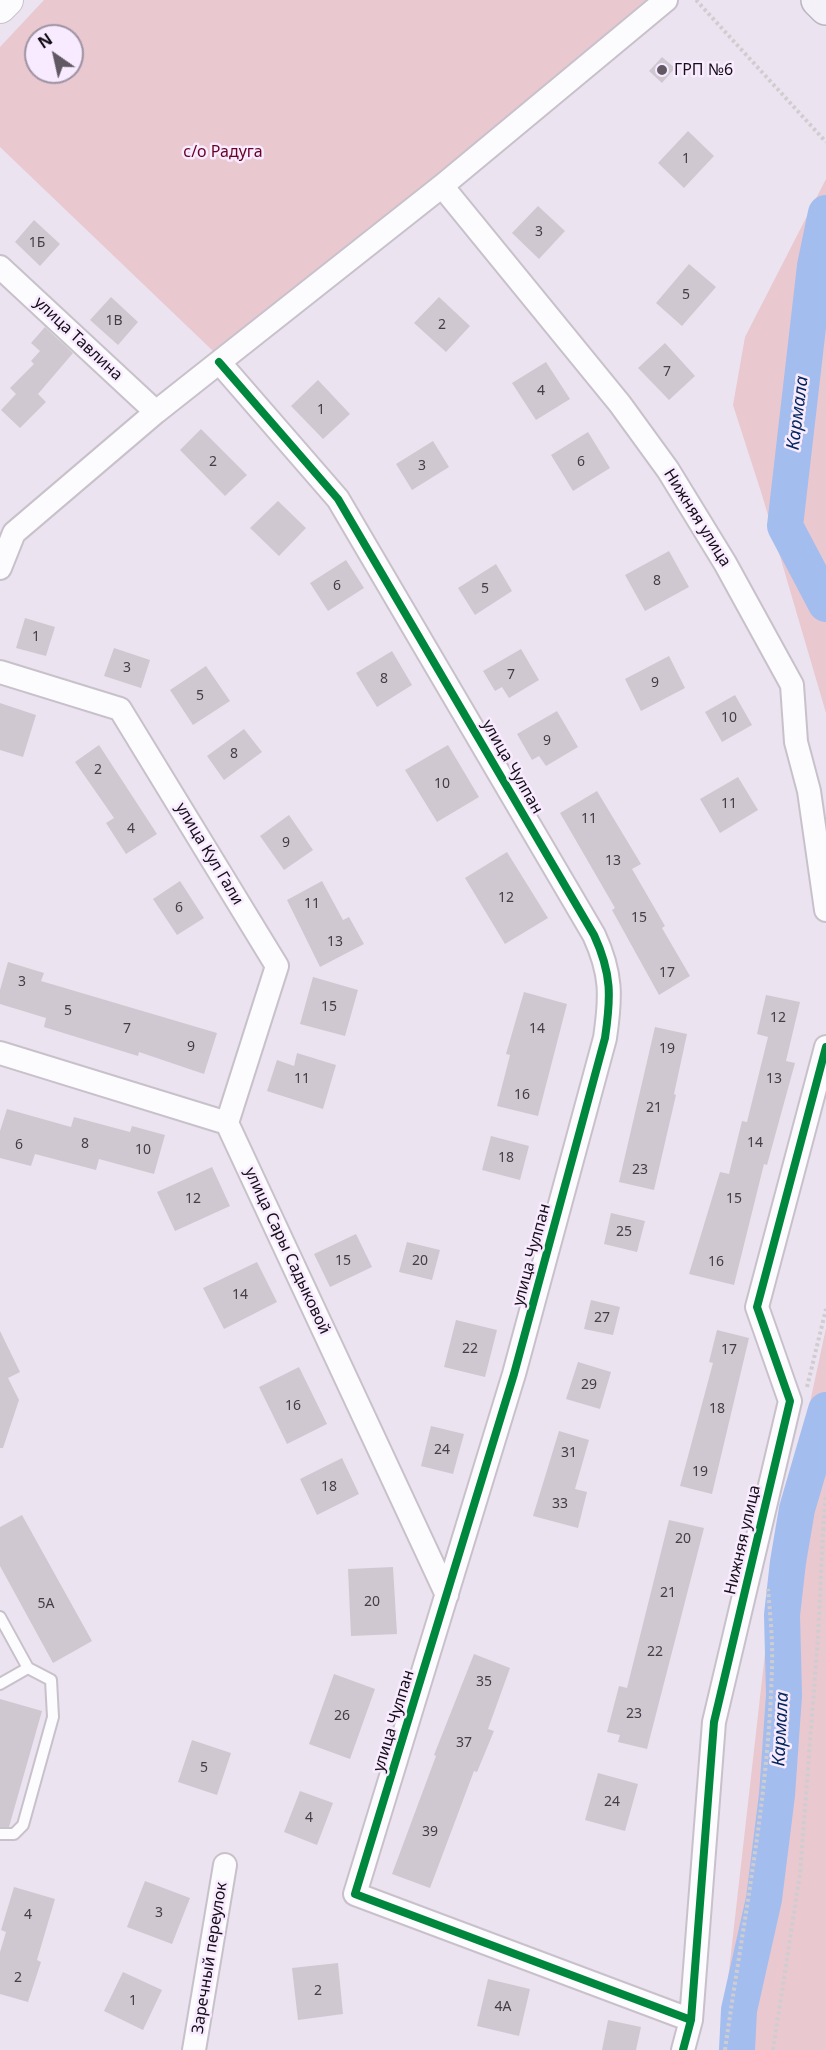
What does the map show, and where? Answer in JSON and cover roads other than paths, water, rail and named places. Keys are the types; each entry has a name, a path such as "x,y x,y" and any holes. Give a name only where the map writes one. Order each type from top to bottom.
{"main road":[{"path":"0,7 7,0"},
{"path":"818,0 826,8"}],"street":[{"path":"0,568 14,533 156,412 442,186 666,0"},
{"name":"Нижняя улица","path":"442,186 620,404 668,470 726,563 792,686 796,742 809,791 826,910"},
{"name":"улица Тавлина","path":"0,267 156,412"},
{"name":"улица Чулпан","path":"219,362 338,499 594,935 609,973 610,1004 605,1038 514,1374 355,1894 691,2020"},
{"name":"улица Кул Гали","path":"0,672 120,709 277,966 227,1123"},
{"name":"Нижняя улица","path":"683,2050 691,2020 714,1722 790,1401 757,1307 826,1047"},
{"path":"0,1053 227,1123"},
{"name":"улица Сары Садыковой","path":"227,1123 447,1595"},
{"name":"Заречный переулок","path":"194,2050 225,1865"}],"lane":[{"path":"0,1617 28,1668 51,1680 54,1717 23,1825 14,1834 0,1834"},
{"path":"0,1684 28,1668"}],"waterway":[{"name":"Кармала","path":"826,213 815,266 785,526 826,604"},
{"name":"Кармала","path":"737,2050 739,2010 764,1899 777,1795 784,1695 782,1615 788,1562 797,1509 826,1410"}],"place":[{"name":"ГРП №6","path":"662,70"}],"park label":[{"name":"с/о Радуга","path":"223,152"}]}
